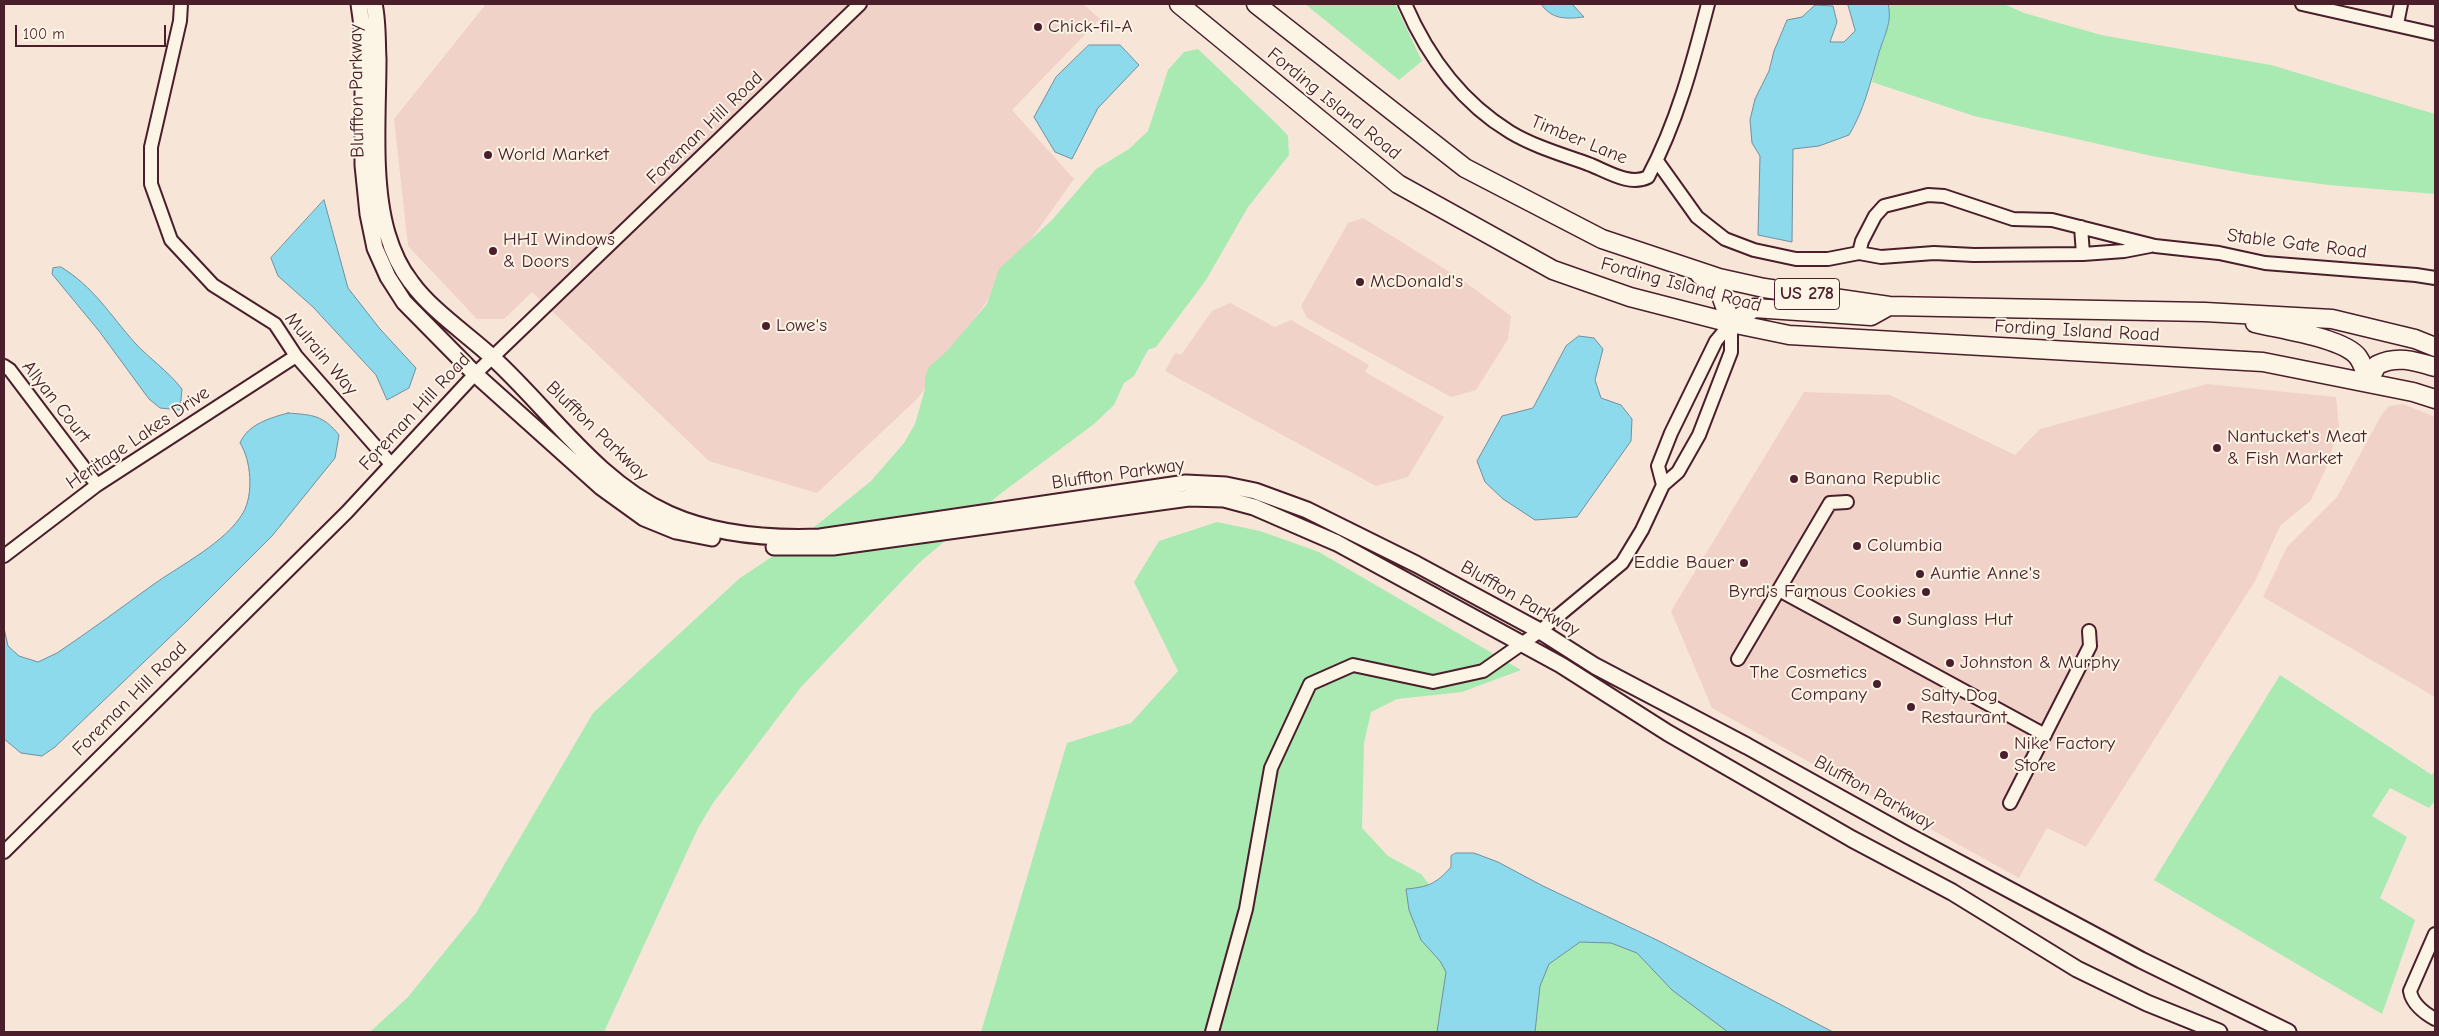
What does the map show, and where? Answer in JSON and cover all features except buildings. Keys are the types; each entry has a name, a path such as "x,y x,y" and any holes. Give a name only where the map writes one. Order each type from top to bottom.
{"highway":[{"name":"Fording Island Road","path":"1179,4 1398,184 1553,270 1630,297 1731,324 1789,335 2263,362 2368,382 2435,399"},
{"name":"Fording Island Road","path":"1256,4 1465,168 1602,239 1719,278 1764,288 1890,306 2205,312 2332,319 2415,339 2435,347"},
{"path":"1689,268 1719,290 1731,324 1754,308 1871,316 1890,306"},
{"path":"2205,312 2323,339 2347,348 2358,356 2368,382"},
{"path":"2368,382 2377,365 2390,360 2412,360 2435,367"}],"main road":[{"name":"Bluffton Parkway","path":"359,4 364,33 364,165 368,214 375,248 388,278 404,302 475,374 601,487 644,518 676,531 766,546 798,549 833,547 1189,498 1224,499 1254,507 1337,543 1561,665 1668,733 1852,839 1952,892 2077,970 2147,1003 2219,1032"},
{"name":"Bluffton Parkway","path":"374,4 378,53 378,166 386,232 396,258 411,284 449,320 493,357 611,478 633,495 669,514 701,526 782,538 820,537 1186,483 1226,485 1255,491 1307,510 1416,564 1540,630 1595,666 1747,746 1907,835 2141,960 2288,1032"}],"street":[{"name":"Mulrain Way","path":"181,4 180,21 151,147 151,184 171,240 213,285 275,324 296,356 391,464"},
{"name":"Foreman Hill Road","path":"4,852 347,512 475,374 860,4"},
{"name":"Timber Lane","path":"1405,4 1424,43 1451,81 1476,107 1509,131 1540,146 1632,180 1642,180 1648,176 1657,161 1688,77 1708,4"},
{"path":"2302,4 2435,34"},
{"path":"2397,24 2401,4"},
{"name":"Stable Gate Road","path":"1657,161 1697,217 1725,239 1754,250 1796,259 1828,259 1859,253 1881,257 1934,253 1974,256 2083,254 2124,251 2155,246"},
{"name":"Stable Gate Road","path":"1859,253 1862,240 1879,211 1892,204 1928,195 1953,198 2013,219 2052,220 2155,246 2219,253 2265,263 2435,278"},
{"path":"2081,227 2083,254"},
{"path":"1663,485 1658,466 1716,341 1731,324"},
{"path":"1212,1032 1246,909 1271,768 1310,684 1353,665 1433,682 1483,671 1522,644 1622,563 1642,530 1663,485 1678,472 1699,435 1731,352 1731,324"},
{"name":"Heritage Lakes Drive","path":"4,556 97,485 296,356"},
{"name":"Allyan Court","path":"4,366 10,370 97,485"},
{"path":"1694,385 1714,396"},
{"path":"1738,659 1830,503 1848,502"},
{"path":"1779,590 2045,735"},
{"path":"2010,803 2090,646 2089,631"},
{"path":"2435,934 2410,991 2411,998 2428,1015 2435,1019"}],"shaded area":[{"path":"486,4 1083,4 1100,19 1012,110 1074,179 918,398 817,493 709,461 532,292 504,319 477,319 408,246 394,119"},
{"path":"1363,218 1461,279 1511,316 1508,339 1476,390 1451,397 1307,318 1301,306 1348,223"},
{"path":"1230,303 1275,327 1291,320 1369,365 1365,372 1444,417 1408,477 1376,486 1165,371 1175,353 1181,355 1212,311"},
{"path":"2207,384 2336,397 2339,427 2327,466 2311,500 2280,526 2255,581 2086,847 2047,828 2019,878 1712,708 1671,611 1804,392 1890,395 2015,455 2040,429"},
{"path":"2403,404 2435,417 2435,697 2263,597 2287,547 2337,497 2382,414 2389,406"}],"green space":[{"path":"1305,4 1395,4 1422,61 1399,80"},
{"path":"1888,4 2004,4 2024,13 2101,35 2271,65 2435,114 2435,194 2329,185 2253,175 2152,156 1974,116 1872,82 1878,54 1888,24"},
{"path":"1198,49 1288,136 1289,155 1248,207 1206,280 1156,347 1148,350 1134,376 1124,383 1114,405 1094,424 1000,494 919,563 801,687 713,803 698,828 604,1032 370,1032 408,997 476,913 593,713 740,578 802,537 871,481 904,443 915,424 929,367 947,351 987,304 999,269 1052,220 1096,169 1129,149 1148,131 1168,70 1184,52"},
{"path":"1217,522 1260,531 1319,552 1521,670 1462,692 1397,699 1371,712 1364,743 1362,828 1388,856 1421,874 1452,914 1461,1032 981,1032 1067,743 1131,723 1178,671 1134,582 1159,541"},
{"path":"2280,675 2432,775 2435,770 2435,801 2429,808 2390,788 2372,816 2407,837 2380,898 2415,920 2382,1014 2154,880"},
{"path":"1573,920 1799,1032 1505,1032"}],"water":[{"path":"1541,4 1572,4 1584,17 1555,16"},
{"path":"1848,4 1888,4 1887,30 1863,106 1849,135 1819,146 1793,149 1792,242 1758,235 1760,156 1752,143 1750,120 1755,99 1769,71 1774,51 1787,20 1802,17 1815,5 1833,6 1837,22 1830,42 1844,42 1855,31"},
{"path":"1089,45 1120,45 1139,65 1098,108 1072,159 1055,152 1034,117 1056,77"},
{"path":"324,200 348,288 380,329 416,368 409,388 387,400 376,375 313,307 278,276 271,258"},
{"path":"61,267 92,292 135,343 171,376 182,389 180,410 160,408 149,399 99,331 52,274 53,268"},
{"path":"1579,336 1594,338 1603,349 1595,380 1601,398 1621,405 1632,419 1631,441 1577,517 1535,520 1503,499 1485,482 1477,461 1502,416 1533,408 1566,346"},
{"path":"288,413 317,417 328,423 339,435 335,458 272,536 188,620 55,747 42,756 21,753 4,739 4,628 8,646 19,656 38,662 57,653 94,628 226,534 243,513 249,496 249,468 247,458 240,443 254,426"},
{"path":"1456,853 1474,853 1498,862 1543,886 1659,941 1833,1032 1728,1032 1672,990 1637,953 1611,943 1580,942 1549,964 1540,986 1535,1032 1437,1032 1446,972 1440,961 1421,940 1409,910 1406,889 1426,886 1436,881 1451,867 1451,856"}],"place":[{"name":"Chick-fil-A","path":"1038,27"},
{"name":"World Market","path":"488,155"},
{"name":"HHI Windows & Doors","path":"493,251"},
{"name":"McDonald's","path":"1360,282"},
{"name":"Lowe's","path":"766,326"},
{"name":"Nantucket's Meat & Fish Market","path":"2217,448"},
{"name":"Banana Republic","path":"1794,479"},
{"name":"Columbia","path":"1857,546"},
{"name":"Eddie Bauer","path":"1744,563"},
{"name":"Auntie Anne's","path":"1920,574"},
{"name":"Byrd's Famous Cookies","path":"1926,592"},
{"name":"Sunglass Hut","path":"1897,620"},
{"name":"Johnston & Murphy","path":"1950,663"},
{"name":"The Cosmetics Company","path":"1877,684"},
{"name":"Salty Dog Restaurant","path":"1911,707"},
{"name":"Nike Factory Store","path":"2004,755"}]}
